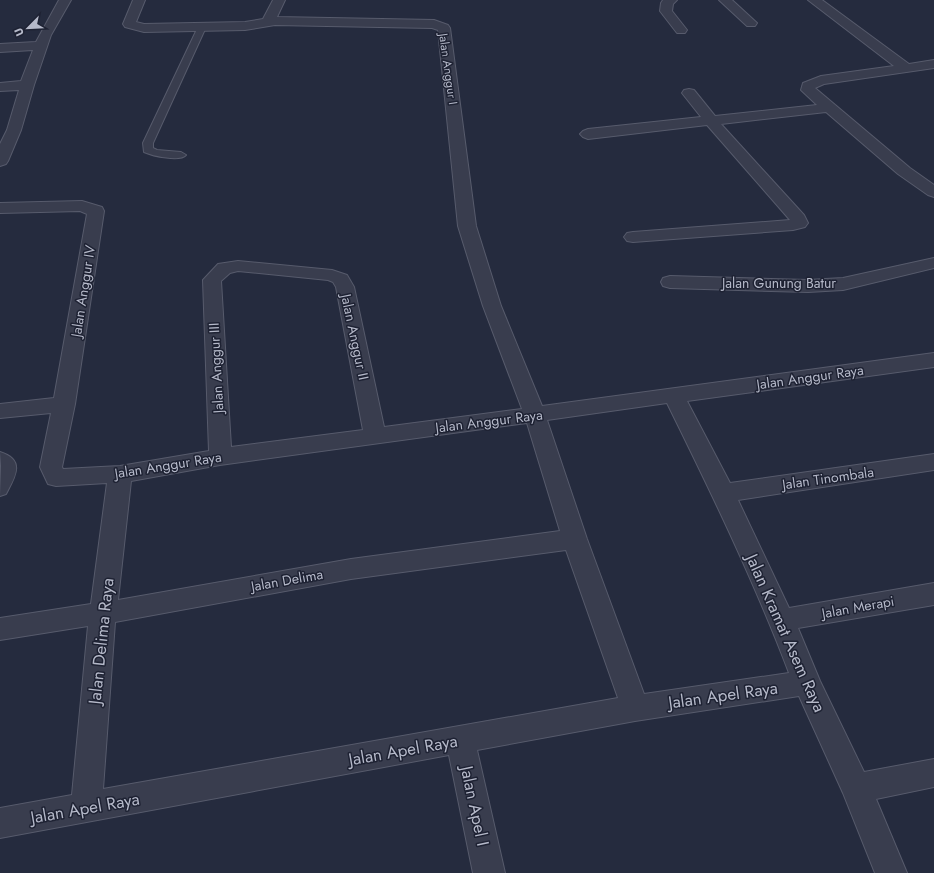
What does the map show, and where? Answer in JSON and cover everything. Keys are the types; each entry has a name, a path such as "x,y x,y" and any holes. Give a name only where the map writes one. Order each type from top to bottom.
{"street":[{"path":"0,161 7,130 27,85 42,45 65,0"},
{"name":"Jalan Anggur I","path":"139,0 129,24 144,28 245,26 268,22 434,24 444,28 467,226 492,306 535,415"},
{"path":"268,22 279,0"},
{"path":"671,0 667,3 666,11 681,30"},
{"path":"725,0 751,23"},
{"path":"814,0 906,68"},
{"path":"0,48 42,45"},
{"path":"934,64 821,80 808,86 808,90 828,108 904,171 934,192"},
{"path":"0,87 27,85"},
{"path":"634,237 793,225 799,223 798,219 710,120 689,93"},
{"path":"588,134 828,108"},
{"name":"Jalan Anggur IV","path":"0,208 82,206 96,211 64,404 51,467"},
{"name":"Jalan Gunung Batur","path":"670,282 808,286 843,284 934,263"},
{"name":"Jalan Anggur II","path":"212,280 224,268 238,266 332,275 341,278 345,287 375,436"},
{"name":"Jalan Anggur III","path":"212,280 220,457"},
{"name":"Jalan Anggur Raya","path":"51,467 56,478 120,474 220,457 934,360"},
{"name":"Jalan Kramat Asem Raya","path":"674,396 723,494 782,620 808,683 856,788 891,873"},
{"path":"0,410 64,404"},
{"path":"535,415 576,539 635,708"},
{"name":"Jalan Tinombala","path":"723,494 934,462"},
{"name":"Jalan Delima Raya","path":"86,808 104,613 120,474"},
{"name":"Jalan Delima","path":"0,628 104,613 351,569 576,539"},
{"name":"Jalan Merapi","path":"782,620 934,594"},
{"name":"Jalan Apel Raya","path":"0,823 635,708 808,683"},
{"name":"Jalan Apel I","path":"460,740 489,873"},
{"path":"856,788 934,773"}],"lane":[{"path":"181,155 155,153 148,150 148,143 202,28"},
{"path":"0,458 9,464 9,470 0,490"}]}
